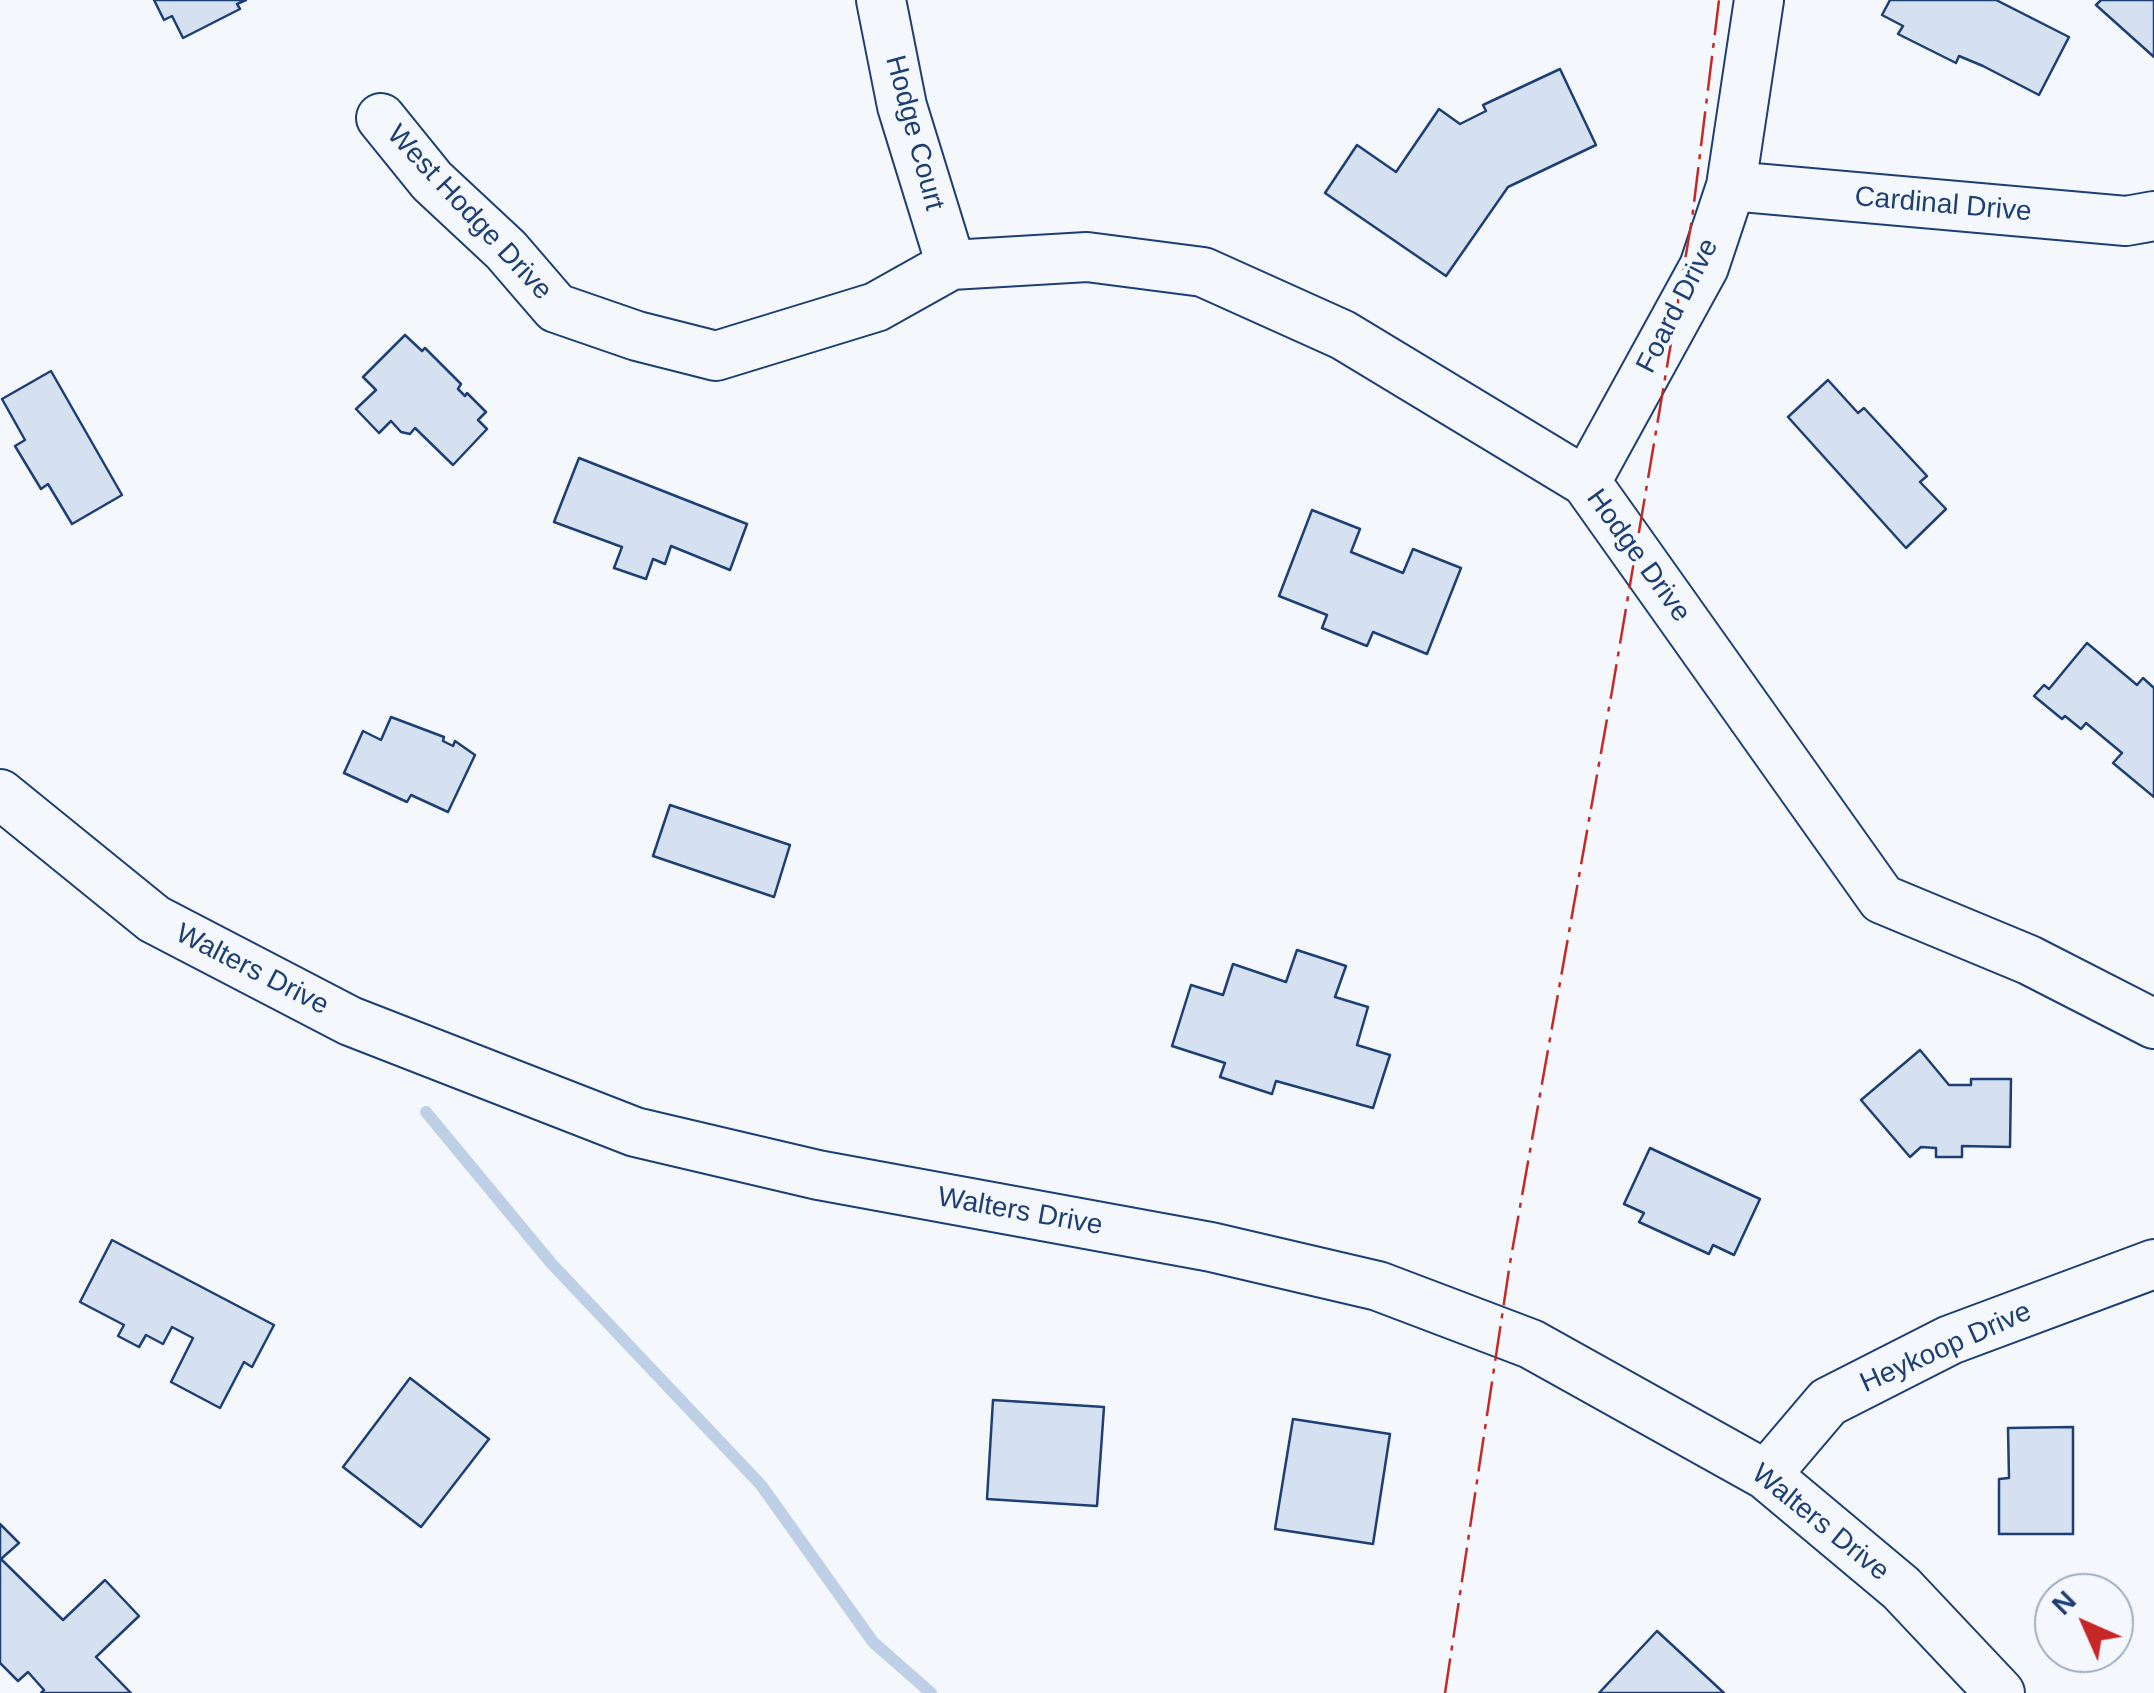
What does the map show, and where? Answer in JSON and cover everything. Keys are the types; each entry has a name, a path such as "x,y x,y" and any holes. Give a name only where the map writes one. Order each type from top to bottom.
{"street":[{"name":"Hodge Court","path":"882,0 902,106 951,265"},
{"name":"Foard Drive","path":"1586,482 1704,267 1731,186 1759,0"},
{"name":"West Hodge Drive","path":"381,118 432,181 506,250 556,308 637,336 716,356 876,307 951,265"},
{"name":"Cardinal Drive","path":"1731,186 2126,222 2154,216"},
{"name":"Hodge Drive","path":"951,265 1087,257 1203,272 1343,335 1586,482 1882,899 2030,960 2154,1024"},
{"name":"Walters Drive","path":"0,794 154,919 350,1021 617,1125 818,1175 1211,1247 1378,1286 1530,1344 1766,1475 1901,1588 2000,1693"},
{"name":"Heykoop Drive","path":"1766,1475 1828,1402 1950,1340 2154,1264"}],"building":[{"path":"154,0 246,0 237,4 240,9 183,38 172,16 164,20"},
{"path":"1890,0 1996,0 2069,37 2039,95 1983,66 1959,56 1956,63 1898,34 1903,26 1882,15"},
{"path":"2101,0 2154,0 2154,57 2096,5"},
{"path":"1560,69 1596,145 1508,187 1446,276 1325,193 1357,145 1396,172 1439,109 1460,124 1486,111 1483,105"},
{"path":"405,335 422,351 425,348 461,384 458,389 486,412 478,420 487,429 453,465 415,428 410,434 401,432 391,421 379,433 356,409 376,390 363,377"},
{"path":"51,371 122,495 72,524 48,484 41,489 15,446 25,440 2,399"},
{"path":"1828,380 1858,413 1864,408 1927,476 1920,482 1946,509 1906,548 1788,417"},
{"path":"579,458 747,524 730,570 671,546 665,564 653,559 646,579 614,568 622,547 554,522"},
{"path":"1312,510 1360,529 1351,552 1403,573 1413,549 1461,568 1427,654 1373,632 1367,646 1322,628 1327,615 1279,596"},
{"path":"2087,643 2137,685 2143,678 2154,688 2154,797 2113,763 2122,753 2086,723 2081,729 2034,696 2044,685 2049,689"},
{"path":"391,717 444,737 443,741 453,746 455,741 475,755 448,812 411,795 407,802 344,773 363,731 381,740"},
{"path":"670,805 790,845 774,897 653,856"},
{"path":"1297,950 1346,966 1335,997 1368,1007 1357,1045 1390,1055 1373,1108 1276,1081 1272,1094 1220,1077 1225,1063 1172,1046 1191,985 1223,995 1233,964 1286,982"},
{"path":"1920,1050 1949,1085 1971,1085 1971,1079 2011,1079 2010,1147 1962,1146 1962,1157 1936,1157 1936,1148 1921,1147 1910,1157 1861,1100"},
{"path":"1650,1148 1760,1199 1734,1255 1713,1245 1709,1254 1639,1222 1644,1213 1624,1204"},
{"path":"112,1240 274,1325 252,1367 244,1362 220,1408 171,1382 193,1338 172,1327 163,1344 146,1335 139,1347 118,1336 124,1325 80,1302"},
{"path":"410,1378 489,1439 421,1527 343,1467"},
{"path":"993,1400 1104,1407 1097,1506 987,1499"},
{"path":"1293,1419 1390,1434 1373,1544 1275,1529"},
{"path":"2073,1427 2073,1534 1999,1534 1999,1479 2009,1478 2008,1428"},
{"path":"0,1524 19,1543 1,1559 63,1620 105,1580 139,1616 96,1657 131,1693 41,1693 44,1690 28,1672 18,1681 0,1663"},
{"path":"1657,1631 1724,1693 1599,1693"}],"waterway":[{"path":"426,1112 551,1263 761,1485 873,1642 931,1693"}],"power":[{"path":"1445,1693 1510,1263 1692,219 1719,0"}]}
